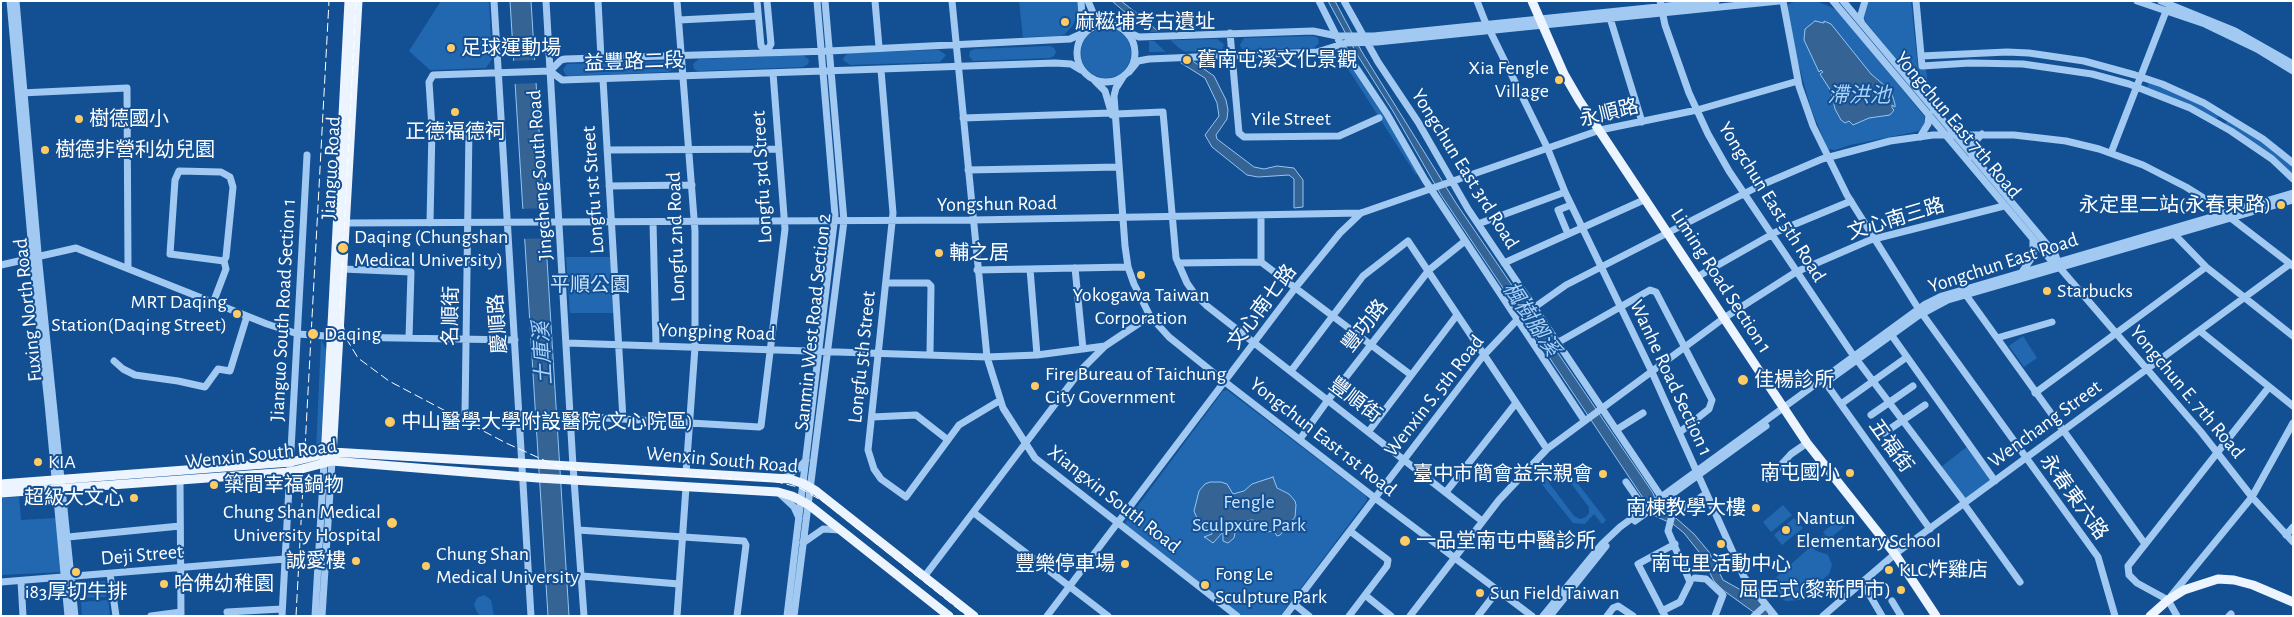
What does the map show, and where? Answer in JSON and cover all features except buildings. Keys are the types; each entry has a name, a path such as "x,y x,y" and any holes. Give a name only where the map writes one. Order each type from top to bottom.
{"main road":[{"name":"Jianguo Road","path":"335,337 349,1"},
{"name":"Jianguo Road","path":"335,337 343,269 358,1"},
{"name":"Liming Road Section 1","path":"1532,1 1570,85 1807,442 1895,554 1934,615"},
{"path":"328,458 335,337"},
{"name":"Wenxin South Road","path":"1,484 328,458 573,466 782,479 808,486 974,616"},
{"name":"Wenxin South Road","path":"1,493 290,472 328,458 574,480 778,492 805,502 950,616"},
{"path":"2150,616 2168,600 2184,590 2218,579 2234,580 2253,585 2292,601"}],"street":[{"name":"Fuxing North Road","path":"10,1 22,93"},
{"name":"Fuxing North Road","path":"16,1 36,257 68,577 75,616"},
{"name":"慶順路","path":"494,1 532,616"},
{"name":"Jingcheng South Road","path":"546,1 573,466 584,616"},
{"path":"598,1 601,58"},
{"name":"Longfu 2nd Road","path":"678,1 694,222 695,347 686,473"},
{"path":"757,1 761,46 767,51 770,44 767,1"},
{"name":"Sanmin West Road Section 2","path":"808,486 807,457 844,221 825,51 817,1"},
{"name":"Sanmin West Road Section 2","path":"825,1 825,51"},
{"path":"875,1 879,47"},
{"name":"Xiangxin South Road","path":"952,1 987,357 1000,401 1035,458 1237,616"},
{"path":"1081,1 1083,33 1077,58 1081,70"},
{"path":"1088,1 1094,15 1134,36 1313,31 1362,39"},
{"path":"1319,1 1431,188 1586,418"},
{"name":"Yongchun East 3rd Road","path":"1344,1 1362,39 1418,122 1478,224 1532,309 1616,430 1660,499"},
{"name":"Wanhe Road Section 1","path":"1477,1 1547,147 1565,192 1680,432 1744,577 1775,616"},
{"path":"1541,23 1716,1"},
{"path":"1094,80 1110,82 1126,74 1135,64 1142,60 1317,52 1374,36 1610,18 1662,7 1781,1"},
{"name":"永春東六路","path":"1781,1 1798,81 1813,126 1851,200 1920,311 2098,557 2115,616"},
{"name":"Yongchun East 7th Road","path":"1833,1 2004,206 2057,264"},
{"name":"Yongchun East 7th Road","path":"1843,1 2055,254 2057,264"},
{"path":"1862,24 1861,8 1865,1"},
{"path":"1916,1 1922,66 1972,63 2023,64 2079,72 2137,86 2190,108 2220,124 2272,159 2293,180"},
{"path":"2137,1 2169,5 2236,38 2293,71"},
{"path":"2160,1 2235,31 2293,64"},
{"path":"2111,153 2169,5"},
{"name":"Yongchun East 5th Road","path":"1662,7 1683,78 1720,156 1796,272 1902,421 1965,503 2020,582"},
{"path":"1070,39 1078,29 1082,15"},
{"path":"679,20 758,16"},
{"path":"1610,18 1642,122"},
{"name":"益豐路二段","path":"1094,80 1071,64 1061,63 562,80 550,71 561,60 767,51 825,51 1070,39 1095,25 1109,24"},
{"path":"1126,74 1134,56 1135,44 1127,32"},
{"name":"Yile Street","path":"1230,34 1239,133 1244,137 1339,136 1379,118"},
{"path":"1921,56 1971,53 2024,53 2081,60 2140,76 2192,97 2225,115 2262,138 2293,163"},
{"path":"1971,53 1972,63"},
{"path":"2023,64 2024,53"},
{"path":"2079,72 2081,60"},
{"name":"Longfu 5th Street","path":"882,70 892,221 868,450 874,469 882,479 906,497 959,425 1000,401"},
{"path":"430,223 432,128 429,82 434,76 550,71"},
{"name":"Sanmin West Road Section 2","path":"787,616 800,518 808,486 824,352 835,221 827,72"},
{"name":"Longfu 3rd Street","path":"690,423 759,427 785,229 773,73"},
{"name":"Yongchun East 1st Road","path":"1126,74 1114,92 1114,114 1120,162 1123,218 1128,267 1140,298 1150,316 1169,338 1225,382 1532,616"},
{"name":"Longfu 1st Street","path":"602,79 623,419"},
{"name":"Yongchun East 1st Road","path":"1094,80 1105,92 1114,114"},
{"name":"永順路","path":"1431,188 1600,130 1697,110 1798,81"},
{"path":"22,93 127,88 128,267"},
{"path":"964,118 1163,112 1178,263 1261,262 1411,375"},
{"path":"1920,137 1928,124 1929,114"},
{"path":"2220,124 2225,115"},
{"path":"432,128 502,128"},
{"name":"名順街","path":"465,414 469,128"},
{"name":"Wenxin S. 5th Road","path":"1285,616 1483,356 1519,319 1566,285 1790,171 1828,157 1877,144 1953,134 2017,135 2058,140 2111,153 2154,169 2186,187 2225,214 2292,265"},
{"path":"1972,156 1973,144 1982,134"},
{"path":"607,150 779,149"},
{"name":"Jianguo South Road Section 1","path":"282,612 307,155"},
{"path":"968,170 1119,167"},
{"path":"213,303 226,269 224,261 226,257 233,187 230,177 221,172 179,171 175,180 170,254 224,261"},
{"path":"609,186 692,185"},
{"name":"Yongshun Road","path":"508,223 892,221 1361,213 1431,188"},
{"path":"1478,224 1565,192"},
{"name":"Yongchun East Road","path":"1920,311 2057,264 2293,193"},
{"path":"1504,263 1646,199"},
{"path":"1697,278 1772,234 1851,200"},
{"name":"Yongchun East Road","path":"1646,508 1697,474 1942,296 2021,272 2231,219 2293,200"},
{"path":"1568,234 1558,210 1571,204"},
{"name":"文心南三路","path":"1410,616 1482,521 1514,482 1547,448 1724,318 1796,272 1875,238 2004,206"},
{"name":"文心南七路","path":"1047,616 1296,287 1340,233 1361,213"},
{"path":"1261,215 1261,262"},
{"path":"653,222 656,346"},
{"path":"346,223 508,223"},
{"path":"2174,234 2206,267 2293,336"},
{"path":"2021,272 2033,256 2033,239"},
{"path":"1291,371 1363,276 1408,241 1429,270 1483,356 1547,448"},
{"name":"豐功路","path":"1300,439 1429,270 1465,241"},
{"path":"1,265 76,248 128,267 213,303 298,334 335,337 516,340"},
{"name":"豐順街","path":"1178,263 1194,293 1482,521"},
{"name":"Yongchun E. 7th Road","path":"2057,264 2217,451 2252,497 2293,542"},
{"name":"Wenchang Street","path":"1827,614 1895,554 2292,265"},
{"path":"978,270 1128,267"},
{"path":"2035,393 2206,267"},
{"path":"1075,268 1082,349"},
{"path":"343,269 411,272 409,338"},
{"path":"1030,269 1038,355"},
{"path":"887,283 928,283 931,286 930,354"},
{"path":"1557,343 1650,290 1656,292 1712,400 1712,405 1680,432"},
{"path":"1966,294 2035,393 2145,544"},
{"path":"1370,431 1457,315"},
{"path":"114,361 123,369 136,375 205,387 218,369 230,370 247,316"},
{"path":"924,577 974,513 1065,389 1104,346 1150,316"},
{"path":"1997,338 2052,322"},
{"path":"2200,332 2293,406"},
{"path":"1890,333 1995,481"},
{"name":"Yongping Road","path":"567,343 987,357 1038,355 1104,346"},
{"path":"1841,404 1907,356"},
{"name":"Yongchun East Road","path":"1785,409 1825,382 1856,357"},
{"name":"五福街","path":"1825,382 1930,529"},
{"path":"1871,415 1913,386"},
{"path":"2177,616 2168,600 2137,583 2129,575 2128,566 2269,387"},
{"path":"1446,492 1516,403"},
{"path":"1884,433 1924,405"},
{"path":"1616,430 1643,412"},
{"path":"872,417 916,415 948,440"},
{"path":"571,416 690,423"},
{"path":"2168,600 2252,497 2293,423"},
{"path":"1768,479 1791,454 1807,442"},
{"path":"782,479 798,469 807,457"},
{"path":"315,616 328,458"},
{"path":"322,616 328,458"},
{"path":"151,616 181,614 180,480"},
{"path":"1626,482 1646,508"},
{"path":"677,616 686,487"},
{"name":"Fuxing North Road","path":"59,489 68,537 68,616"},
{"path":"778,492 794,507 800,518"},
{"path":"1674,544 1638,564 1664,613 1680,602 1690,582 1674,544 1668,531 1672,514 1706,494"},
{"name":"Sanmin West Road Section 2","path":"794,616 803,543 805,502"},
{"path":"1543,616 1610,536 1646,508"},
{"path":"1550,616 1612,540 1646,508"},
{"path":"974,513 1108,616"},
{"path":"68,537 180,526"},
{"path":"2286,535 2293,527"},
{"path":"803,543 823,529 843,530"},
{"path":"578,530 744,542 746,545 737,616"},
{"path":"1349,616 1387,566 1388,560 1350,531"},
{"name":"Deji Street","path":"1,582 285,559"},
{"path":"110,574 116,616"},
{"path":"582,576 679,584"},
{"path":"1695,578 1706,579 1723,595 1716,616"},
{"path":"21,581 23,616"},
{"path":"1862,582 1882,616"},
{"path":"1478,616 1498,590"},
{"path":"1365,595 1391,616"},
{"path":"1892,601 1901,616"},
{"path":"1294,604 1309,616"},
{"path":"1607,616 1613,608 1618,606 1634,616"},
{"path":"1755,615 1766,606 1770,616"},
{"path":"227,612 282,612"}],"green space":[{"name":"足球運動場","path":"441,1 489,1 492,59 486,68 430,70 409,51"},
{"path":"1019,1 1079,1 1079,11 1073,25 1065,34 1060,36 1023,37"},
{"path":"1868,1 1911,1 1918,68 1926,69 1929,92 1925,95 1866,22 1864,17"},
{"path":"1794,2 1819,2 1837,10 1924,116 1925,125 1919,131 1850,145 1835,150 1828,149 1811,109 1794,48 1787,7"},
{"path":"1106,28 1115,30 1126,39 1131,53 1129,62 1120,73 1106,78 1097,76 1086,67 1081,53 1083,44 1092,33"},
{"path":"1313,36 1318,38 1319,43 1314,48 1247,50 1242,49 1240,45 1244,38"},
{"path":"1217,39 1224,44 1222,50 1149,52 1149,41"},
{"path":"1050,46 1056,52 1050,58 973,61 969,56 970,51 975,49"},
{"path":"939,50 946,55 940,62 850,65 843,60 848,53"},
{"path":"803,55 809,60 808,64 803,67 698,71 694,69 693,64 699,59"},
{"path":"1345,57 1389,122 1418,173 1416,175 1343,61 1342,58"},
{"path":"670,61 673,64 673,69 668,72 570,76 566,75 563,70 567,64"},
{"path":"2149,82 2191,99 2220,115 2216,119 2147,88"},
{"path":"2228,120 2261,141 2293,166 2293,176 2225,124"},
{"name":"平順公園","path":"566,257 610,257 614,313 570,313"},
{"path":"2023,336 2037,358 2024,367 2009,346"},
{"path":"321,339 327,352 320,450 316,452"},
{"name":"Fengle Sculpxure Park","path":"1227,390 1366,496 1367,500 1280,616 1242,616 1125,523 1223,391"},
{"path":"1968,446 1992,479 1965,500 1941,467"},
{"path":"1553,464 1565,467 1606,520 1602,524 1594,514 1585,524 1573,523 1540,482 1543,470","holes":["1556,470 1562,472 1589,507 1589,513 1586,517 1580,519 1574,516 1549,483 1549,474"]},
{"path":"19,497 21,520 56,518 61,572 1,575 1,498"},
{"path":"1783,505 1792,515 1771,532 1763,522"},
{"path":"1844,515 1850,522 1829,539 1823,532"},
{"path":"1794,518 1803,528 1782,545 1774,535"},
{"path":"1824,535 1827,538 1814,550 1828,555 1832,565 1829,574 1800,600 1786,601 1782,599 1777,588 1778,580 1773,584 1771,582"},
{"path":"105,581 106,597 83,598 80,583"},
{"path":"484,595 491,600 494,616 480,616 477,612 474,605 477,598"},
{"path":"108,600 110,616 82,616 81,602"}],"water":[{"name":"土庫溪","path":"510,1 531,1 569,616 548,616"},
{"path":"1112,1 1121,1 1147,21 1177,50 1214,76 1226,100 1228,110 1227,119 1216,135 1217,139 1254,167 1264,169 1277,166 1294,168 1303,180 1303,207 1294,208 1294,179 1289,175 1258,177 1247,175 1212,147 1205,135 1219,116 1217,103 1205,78 1181,63"},
{"name":"楓樹腳溪","path":"1328,1 1335,1 1362,52 1456,203 1653,493 1659,510 1676,518 1694,534 1709,552 1723,580 1757,599 1769,614 1767,616 1759,616 1723,590 1714,581 1699,552 1684,533 1673,524 1655,516 1441,195 1394,113 1358,56"},
{"name":"滯洪池","path":"1815,21 1824,23 1824,21 1831,24 1871,74 1891,91 1895,107 1892,105 1894,110 1890,115 1869,118 1853,125 1849,121 1845,123 1841,120 1835,109 1831,91 1820,74 1823,72 1821,70 1819,72 1804,40 1805,29"},
{"path":"1273,477 1277,488 1289,494 1296,505 1295,517 1280,535 1277,536 1274,531 1266,532 1260,528 1260,521 1251,520 1237,523 1234,538 1228,543 1223,541 1223,532 1213,543 1204,537 1212,534 1212,531 1199,523 1194,511 1199,491 1205,484 1221,482 1227,484 1233,494 1244,491 1252,484"}],"pier":[{"path":"1145,32 1161,32 1198,61 1177,63"},
{"path":"537,60 538,83 512,84 510,61"},
{"path":"547,208 549,238 521,239 520,209"}],"railway":[{"path":"296,616 329,1"},
{"path":"356,1 340,311 346,338 358,358 389,381 506,443 557,466 583,470 773,481 798,487 824,502 967,616"}],"place":[{"name":"麻糍埔考古遺址","path":"1065,22"},
{"name":"足球運動場","path":"451,48"},
{"name":"舊南屯溪文化景觀","path":"1187,60"},
{"name":"Xia Fengle Village","path":"1559,80"},
{"name":"正德福德祠","path":"455,112"},
{"name":"樹德國小","path":"79,119"},
{"name":"樹德非營利幼兒園","path":"45,150"},
{"name":"永定里二站(永春東路)","path":"2281,205"},
{"name":"Daqing (Chungshan Medical University)","path":"343,248"},
{"name":"輔之居","path":"939,253"},
{"name":"Yokogawa Taiwan Corporation","path":"1141,275"},
{"name":"Starbucks","path":"2047,291"},
{"name":"MRT Daqing Station(Daqing Street)","path":"237,314"},
{"name":"Daqing","path":"313,334"},
{"name":"佳楊診所","path":"1743,380"},
{"name":"Fire Bureau of Taichung City Government","path":"1035,386"},
{"name":"中山醫學大學附設醫院(文心院區)","path":"390,422"},
{"name":"KIA","path":"38,462"},
{"name":"南屯國小","path":"1850,473"},
{"name":"臺中市簡會益宗親會","path":"1603,474"},
{"name":"築間幸福鍋物","path":"214,485"},
{"name":"超級大文心","path":"134,498"},
{"name":"南棟教學大樓","path":"1756,508"},
{"name":"Chung Shan Medical University Hospital","path":"392,523"},
{"name":"Nantun Elementary School","path":"1786,530"},
{"name":"一品堂南屯中醫診所","path":"1405,541"},
{"name":"南屯里活動中心","path":"1721,544"},
{"name":"誠愛樓","path":"356,561"},
{"name":"豐樂停車場","path":"1125,564"},
{"name":"Chung Shan Medical University","path":"426,566"},
{"name":"KLC炸雞店","path":"1889,570"},
{"name":"i83厚切牛排","path":"76,572"},
{"name":"哈佛幼稚園","path":"164,584"},
{"name":"Fong Le Sculpture Park","path":"1205,585"},
{"name":"屈臣式(黎新門市)","path":"1901,590"},
{"name":"Sun Field Taiwan","path":"1480,593"}]}
